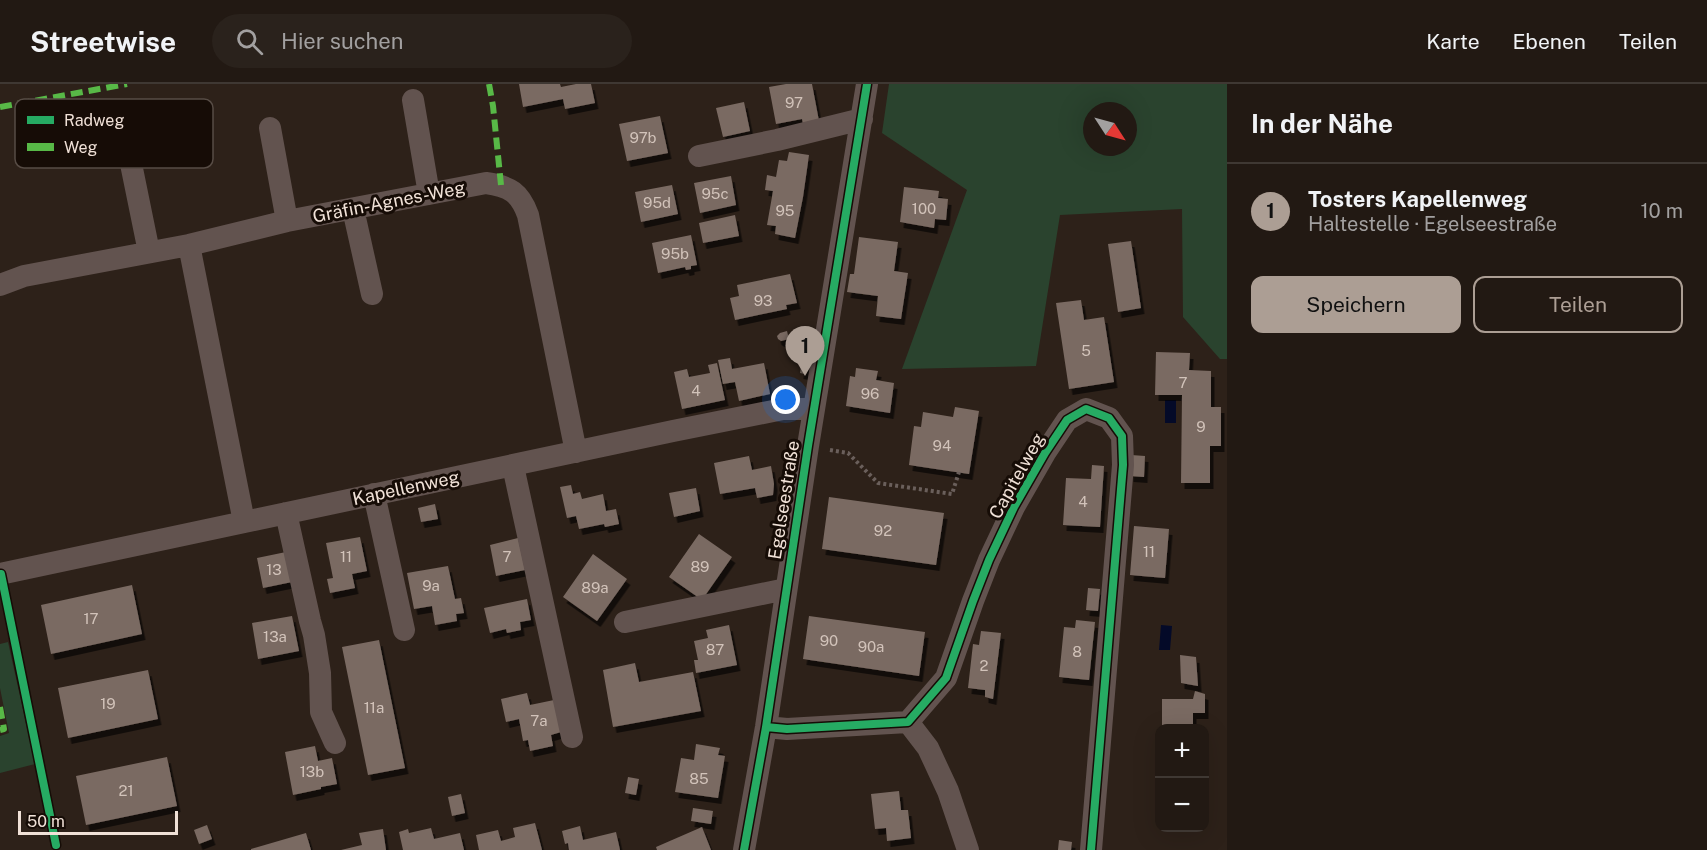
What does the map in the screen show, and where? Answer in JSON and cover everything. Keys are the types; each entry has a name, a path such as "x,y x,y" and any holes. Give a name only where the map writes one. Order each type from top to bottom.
{"street":[{"name":"Egelseestraße","path":"744,850 766,727 808,446 867,84"},
{"path":"413,100 429,194"},
{"path":"699,156 862,119"},
{"path":"270,128 287,221"},
{"path":"132,168 149,252"},
{"name":"Gräfin-Agnes-Weg","path":"0,285 24,276 189,245 287,221 486,183 501,185 513,191 523,202 528,215 576,452"},
{"path":"353,209 372,294"},
{"path":"189,245 244,522"},
{"name":"Kapellenweg","path":"0,574 783,409 814,409"},
{"name":"Capitelweg","path":"909,722 946,678 989,560 1014,507 1045,453 1067,420 1086,410 1109,418 1122,436 1123,465 1091,850"},
{"path":"513,466 572,737"},
{"path":"374,494 404,630"},
{"path":"286,513 314,635 320,673 321,712 335,743"},
{"path":"625,622 786,589"},
{"path":"766,727 787,729 909,722 928,748 948,791 968,850"}],"path":[{"path":"808,446 848,453 878,483 952,494 959,472"}],"green space":[{"path":"889,84 1227,84 1227,359 1220,359 1183,317 1182,209 1060,215 1036,366 902,369 967,190 882,133"},
{"path":"8,642 35,764 0,773 0,736 9,733 0,688 0,644"}],"water":[{"path":"1165,400 1176,400 1176,423 1165,423"},
{"path":"1161,625 1172,626 1170,650 1159,650"}],"building":[{"path":"519,84 560,84 561,87 591,84 595,103 565,109 563,99 523,107"},
{"path":"786,84 812,84 819,121 803,124 802,119 776,124 769,87"},
{"path":"744,102 750,131 723,137 716,108"},
{"path":"660,116 668,153 627,161 619,124"},
{"path":"789,152 809,155 795,238 775,234 776,226 767,225 773,191 765,190 767,175 776,177 779,160 787,161"},
{"path":"731,176 736,205 700,213 694,183"},
{"path":"672,185 678,214 641,222 635,192"},
{"path":"904,187 939,191 938,198 948,199 946,220 935,219 934,228 900,222"},
{"path":"735,215 739,236 703,243 699,223"},
{"path":"691,235 697,265 691,266 691,269 686,270 685,267 658,273 652,243"},
{"path":"859,237 898,242 894,271 908,273 901,319 876,316 878,296 847,292 850,274 854,274"},
{"path":"1131,241 1141,308 1118,312 1108,244"},
{"path":"790,274 797,303 786,305 787,309 735,320 730,298 739,296 737,285"},
{"path":"1081,300 1084,320 1104,317 1114,382 1069,389 1056,303"},
{"path":"787,331 789,339 781,341 778,339 777,336 780,333"},
{"path":"1156,352 1190,353 1189,370 1211,371 1211,407 1221,407 1221,446 1210,446 1210,483 1181,483 1182,395 1155,395"},
{"path":"730,358 732,369 764,363 770,394 739,401 735,382 723,384 718,360"},
{"path":"802,360 807,361 805,374 800,373"},
{"path":"717,363 725,400 682,409 674,372 687,369 689,377 710,373 708,365"},
{"path":"856,368 878,371 876,380 894,383 890,413 846,406 850,376 855,377"},
{"path":"955,407 979,411 969,474 909,465 914,426 921,427 923,412 953,417"},
{"path":"1131,455 1145,456 1144,477 1130,476"},
{"path":"749,456 752,470 771,466 773,495 757,498 755,488 720,494 714,463"},
{"path":"1092,465 1104,466 1100,527 1063,525 1066,478 1091,479"},
{"path":"571,485 573,494 580,492 582,499 603,494 606,511 616,509 619,524 605,527 604,524 579,529 576,516 567,518 560,487"},
{"path":"696,488 700,511 674,517 669,493"},
{"path":"829,497 944,513 936,565 822,549"},
{"path":"435,504 438,519 421,522 418,508"},
{"path":"1134,526 1169,529 1165,578 1130,575"},
{"path":"699,534 732,557 702,600 669,577"},
{"path":"360,537 367,571 352,574 355,588 330,593 327,579 333,578 326,543"},
{"path":"518,538 525,570 496,576 490,545"},
{"path":"286,552 292,582 263,588 257,558"},
{"path":"593,554 627,579 597,621 563,597"},
{"path":"448,566 455,599 461,598 464,613 456,614 457,621 435,625 432,606 414,609 407,573"},
{"path":"132,585 142,634 51,654 41,605"},
{"path":"1088,588 1100,589 1098,611 1086,610"},
{"path":"527,599 531,620 520,622 521,630 507,633 506,629 490,633 484,608"},
{"path":"292,616 299,651 258,659 252,623"},
{"path":"809,616 925,632 919,676 803,659"},
{"path":"1076,620 1095,622 1089,680 1059,677 1064,627 1075,628"},
{"path":"729,625 737,665 696,673 694,660 698,660 694,641 708,638 706,630"},
{"path":"981,631 1001,633 993,699 985,697 985,690 968,688 973,644 979,645"},
{"path":"379,640 405,768 368,775 342,647"},
{"path":"1180,655 1196,657 1198,686 1181,683"},
{"path":"635,663 639,682 693,672 701,711 613,727 603,670"},
{"path":"148,670 158,719 68,738 58,688"},
{"path":"1195,691 1205,694 1205,713 1193,713 1193,724 1162,724 1162,699 1193,699"},
{"path":"527,693 530,705 554,700 561,732 551,735 553,746 530,751 528,740 523,741 519,719 506,722 501,699"},
{"path":"696,744 720,748 718,755 725,756 718,798 675,792 681,758 694,760"},
{"path":"315,746 318,761 332,758 337,784 293,795 285,752"},
{"path":"167,757 177,806 86,825 76,776"},
{"path":"628,777 639,779 636,795 625,793"},
{"path":"899,791 901,810 908,810 911,838 887,841 886,828 875,829 871,794"},
{"path":"461,794 465,813 452,816 448,797"},
{"path":"693,808 713,811 711,824 691,821"},
{"path":"535,823 542,850 479,850 476,835 498,830 501,841 515,837 513,828"},
{"path":"207,825 212,839 199,844 194,830"},
{"path":"580,826 583,840 616,832 620,850 569,850 562,831"},
{"path":"702,827 711,850 657,850 656,847"},
{"path":"431,828 434,839 460,833 464,850 403,850 399,832 408,829 409,833"},
{"path":"383,829 386,850 341,850 362,845 359,833"},
{"path":"306,833 311,850 251,850 251,849"},
{"path":"1059,840 1072,842 1071,850 1058,850"}],"marked path":[{"path":"44,99 127,84"},
{"path":"489,84 501,185"},
{"path":"0,107 15,104"},
{"path":"0,707 4,729 0,730"}],"cycle path":[{"path":"744,850 766,727 808,446 867,84"},
{"path":"766,727 787,729 908,722 946,678 989,560 1014,507 1067,420 1086,409 1109,418 1122,436 1123,465 1091,850"},
{"path":"1,574 56,845"}],"place":[{"name":"Tosters Kapellenweg","path":"805,376"}]}
